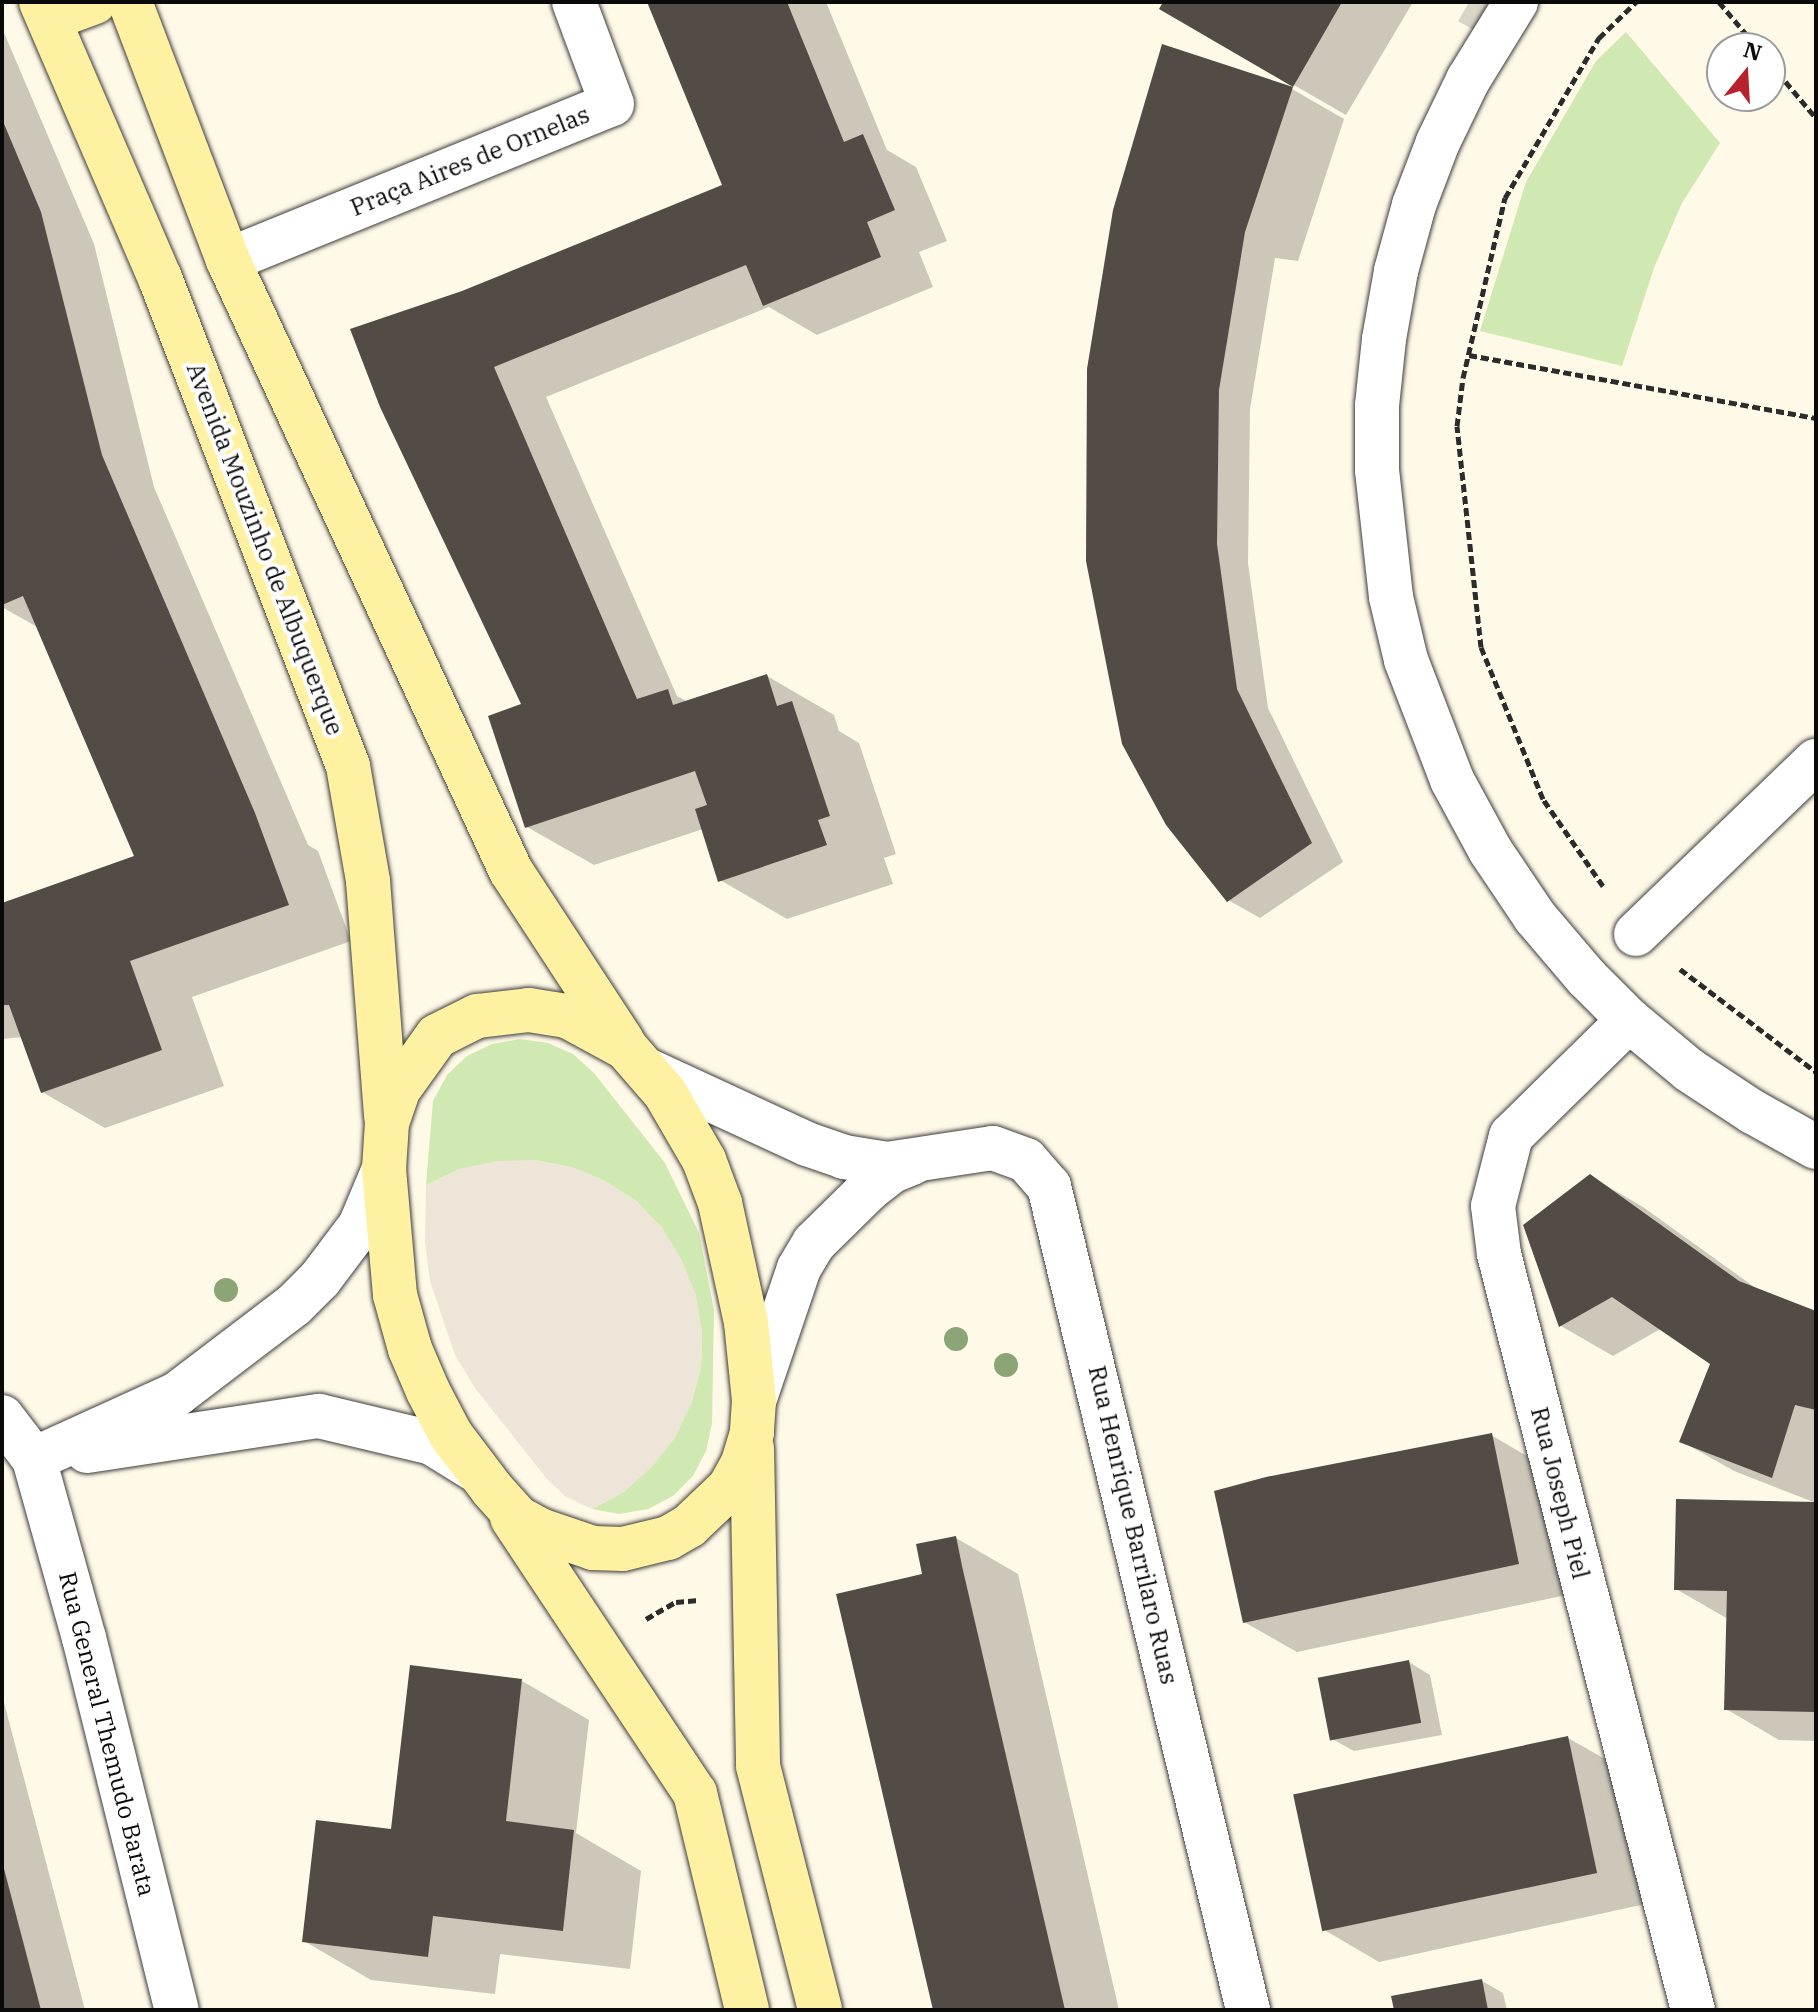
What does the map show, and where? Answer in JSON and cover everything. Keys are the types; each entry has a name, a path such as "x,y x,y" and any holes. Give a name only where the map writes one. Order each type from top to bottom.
{"main road":[{"path":"45,11 95,2"},
{"path":"130,2 228,260 511,871 704,1160 720,1203 746,1322 753,1417 758,1766 820,2010"},
{"name":"Avenida Mouzinho de Albuquerque","path":"45,11 160,278 348,766 368,881 387,1123"},
{"path":"160,278 228,260"},
{"path":"638,1059 567,1016 529,1010 477,1016 437,1036 416,1061 399,1089 387,1123 384,1169 395,1295 410,1349 445,1424 600,1645 695,1793 747,2010"},
{"path":"483,1479 517,1517 540,1530 593,1548 623,1549 668,1538 700,1516 729,1488 743,1463 753,1417"}],"street":[{"name":"Praça Aires de Ornelas","path":"228,260 612,104 574,2"},
{"path":"1516,2 1468,80 1438,142 1414,205 1396,271 1377,406 1377,470 1382,534 1406,660 1452,780 1490,850 1535,917 1587,978 1629,1020 1689,1070 1753,1112 1816,1147"},
{"path":"1636,934 1816,761"},
{"name":"Rua Joseph Piel","path":"1629,1020 1511,1136 1493,1206 1499,1254 1693,2010"},
{"name":"Rua Henrique Barrilaro Ruas","path":"638,1059 807,1144 868,1164 916,1161 977,1148 1011,1151 1039,1172 1054,1199 1248,2010"},
{"name":"Rua Henrique Barrilaro Ruas","path":"753,1417 799,1268 814,1243 869,1189 892,1171 916,1161"},
{"path":"34,1459 177,1394 294,1305 320,1279 360,1226 384,1169"},
{"path":"34,1459 319,1416 432,1443 483,1479"},
{"path":"2,1417 34,1459"},
{"name":"Rua General Themudo Barata","path":"34,1459 88,1653 177,2010"}],"path":[{"path":"1636,2 1599,38 1505,198 1469,355 1457,426 1481,647 1543,799 1636,934 1816,1072"},
{"path":"1719,2 1744,32"},
{"path":"1786,82 1816,118"},
{"path":"1469,355 1816,418"},
{"path":"600,1645 676,1602 754,1596"}],"green space":[{"path":"1626,32 1720,143 1682,203 1654,268 1622,366 1480,331 1526,182 1596,61"},
{"path":"520,1039 548,1043 573,1054 594,1073 665,1163 699,1233 714,1310 712,1423 706,1451 693,1476 673,1496 648,1509 619,1514 592,1509 625,1491 691,1404 701,1368 702,1331 662,1228 636,1201 605,1181 571,1167 534,1160 460,1169 426,1185 433,1101 447,1075 467,1056 492,1044"}],"shaded area":[{"path":"534,1160 571,1167 605,1181 636,1201 662,1228 682,1260 696,1295 702,1331 701,1368 691,1404 675,1438 652,1467 625,1491 592,1509 566,1497 546,1478 475,1388 455,1355 430,1281 425,1242 426,1185 460,1169 496,1161"}],"building":[{"path":"647,2 787,2 844,142 863,134 895,210 867,222 881,257 763,306 746,265 494,367 637,699 668,689 673,705 767,674 777,706 792,701 830,816 818,820 827,845 718,882 695,809 707,805 695,771 525,828 488,716 521,704 380,407 350,329 462,291 722,185"},
{"path":"1163,2 1342,2 1293,87 1159,9"},
{"path":"1162,44 1293,87 1245,232 1219,390 1217,544 1237,689 1312,843 1227,902 1166,825 1122,744 1086,561 1087,369 1113,210"},
{"path":"2,119 41,212 102,455 255,813 289,905 130,961 162,1050 41,1093 9,1005 2,1005 2,903 134,856 23,596 2,605"},
{"path":"1590,1174 1739,1281 1816,1311 1816,1410 1795,1405 1772,1478 1679,1442 1710,1364 1612,1297 1559,1327 1523,1225"},
{"path":"1492,1433 1519,1564 1243,1623 1214,1491 1266,1477"},
{"path":"1676,1499 1816,1502 1816,1712 1724,1710 1727,1591 1674,1590"},
{"path":"956,1536 1065,2010 933,2010 836,1594 922,1574 916,1544"},
{"path":"1409,1660 1421,1723 1330,1741 1318,1678"},
{"path":"410,1665 522,1679 506,1821 574,1830 563,1931 433,1916 428,1957 302,1942 316,1820 391,1829"},
{"path":"1568,1736 1597,1873 1322,1931 1293,1794"},
{"path":"3,1865 41,2010 2,2010"},
{"path":"1482,1979 1488,2010 1394,2010 1391,1996"}],"tunnel":[{"path":"1469,2 1502,21"}]}
